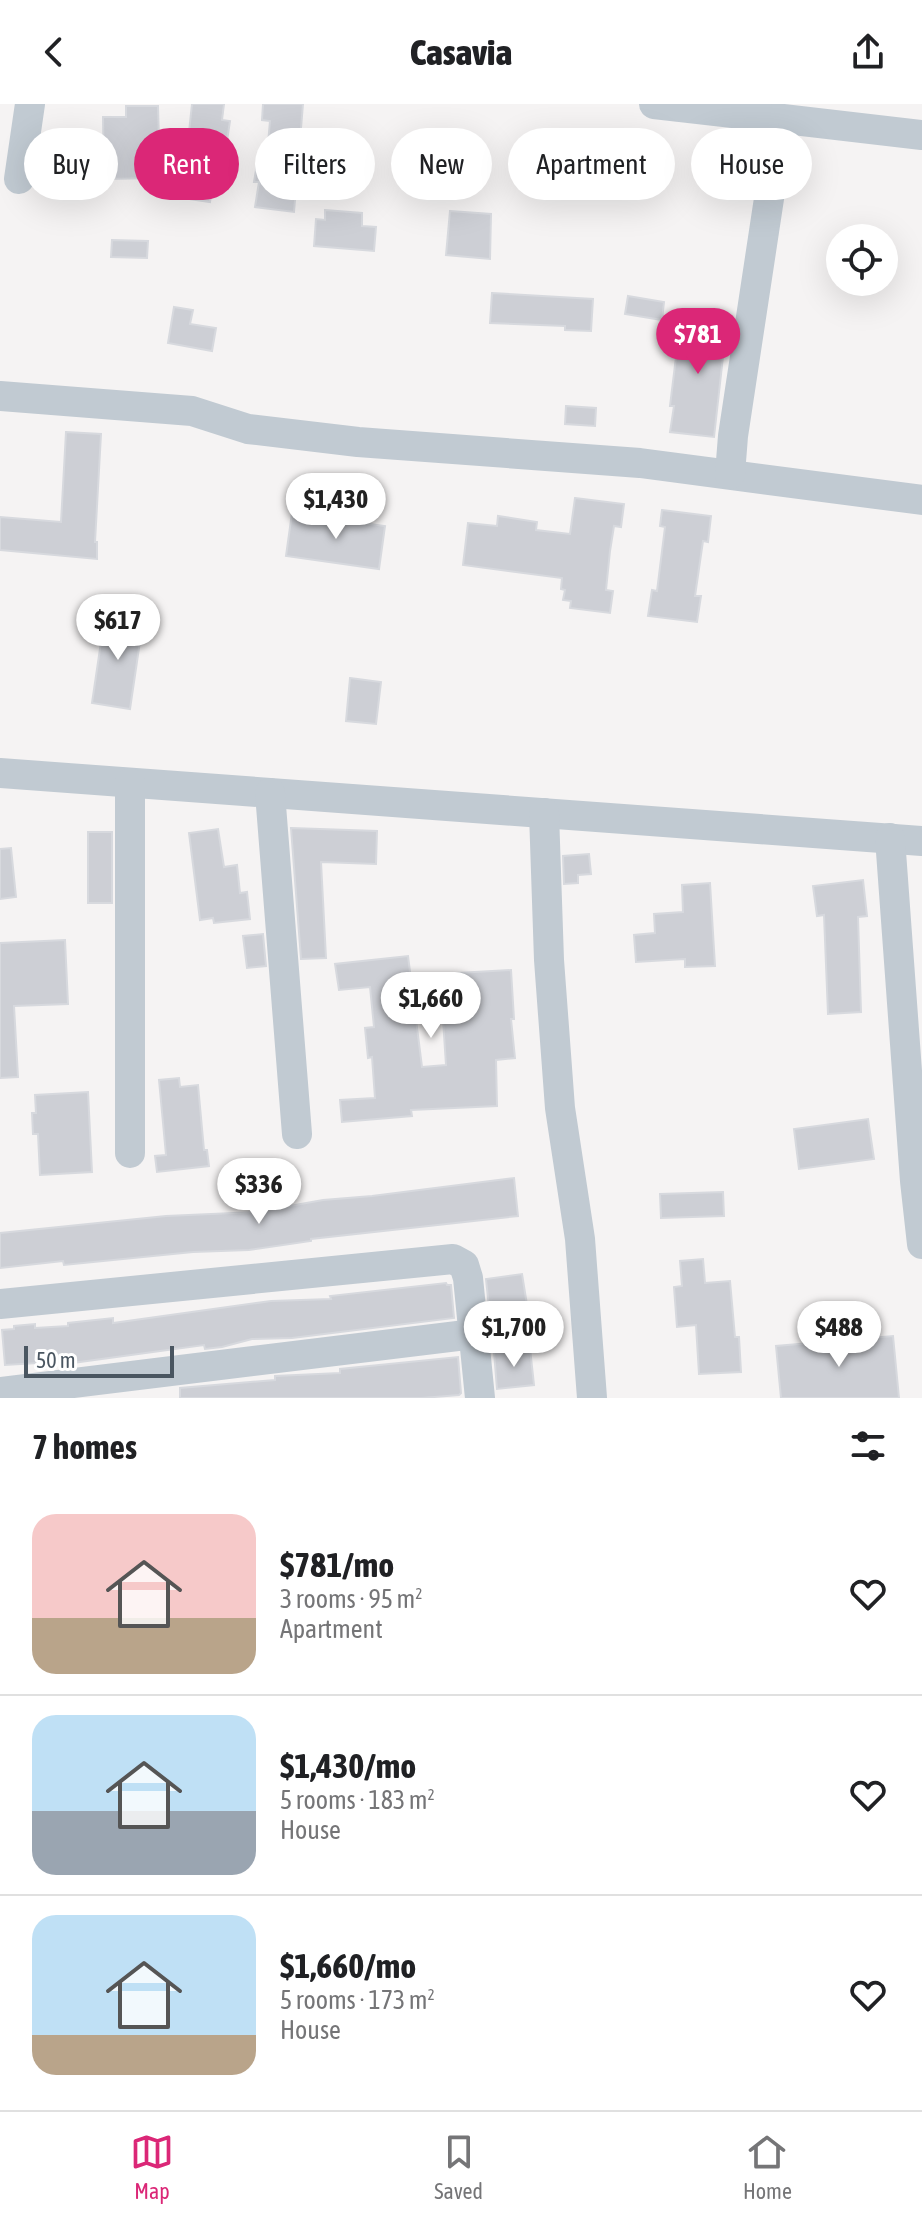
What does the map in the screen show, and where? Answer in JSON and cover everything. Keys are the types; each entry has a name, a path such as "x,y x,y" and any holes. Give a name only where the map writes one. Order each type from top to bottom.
{"street":[{"path":"19,179 30,104"},
{"path":"654,104 756,110 807,122 922,135"},
{"path":"802,128 807,122"},
{"path":"730,474 769,200"},
{"path":"0,396 192,411 248,429 358,442 640,463 922,500"},
{"path":"0,773 922,841"},
{"path":"130,783 130,1153"},
{"path":"270,793 297,1134"},
{"path":"544,813 549,960 560,1108 580,1239 592,1398"},
{"path":"890,838 922,1244"},
{"path":"0,1304 453,1259 464,1265 480,1398"},
{"path":"0,1392 474,1334"}],"building":[{"path":"192,104 224,104 222,120 230,121 229,128 189,128"},
{"path":"263,104 303,104 301,128 269,128 270,121 262,120"},
{"path":"126,106 158,106 159,128 134,128 134,178 118,179 118,128 103,128 103,117 126,117"},
{"path":"256,200 295,200 294,212 255,207"},
{"path":"325,210 362,213 362,226 376,227 374,251 314,246 316,219 325,220"},
{"path":"450,211 491,214 490,259 446,255"},
{"path":"112,240 148,241 147,258 111,257"},
{"path":"492,293 593,299 591,331 565,330 565,326 490,323"},
{"path":"628,296 664,302 662,320 625,314"},
{"path":"174,307 193,310 190,324 216,328 212,351 168,343"},
{"path":"681,316 727,321 714,437 670,432 674,406 670,406"},
{"path":"566,406 596,408 595,426 565,424"},
{"path":"66,432 101,434 95,542 97,559 0,550 0,517 61,522"},
{"path":"575,498 624,504 621,527 614,526 610,551 606,590 613,591 610,613 570,608 571,601 563,600 565,590 561,589 562,578 463,565 468,523 497,526 498,516 537,522 536,530 570,534"},
{"path":"662,510 711,516 708,542 703,541 695,596 701,596 697,622 648,616 652,590 657,591 665,527 660,526"},
{"path":"292,513 385,526 379,569 286,556"},
{"path":"105,615 143,621 130,709 92,703"},
{"path":"350,678 381,682 376,724 346,721"},
{"path":"291,828 377,831 376,864 321,862 326,958 301,959"},
{"path":"218,829 224,867 237,865 240,893 247,892 250,919 214,923 213,918 200,920 189,833"},
{"path":"88,832 112,832 112,903 88,903"},
{"path":"11,848 16,897 0,899 0,849"},
{"path":"589,854 591,874 578,875 578,883 564,884 563,856"},
{"path":"863,880 867,916 858,917 861,1012 828,1014 824,915 817,916 813,886"},
{"path":"710,883 715,966 685,967 685,959 636,962 634,935 655,933 654,914 683,912 682,885"},
{"path":"263,934 266,966 247,968 243,936"},
{"path":"65,940 68,1004 14,1006 18,1077 0,1078 0,943"},
{"path":"408,956 422,1067 446,1065 440,974 511,970 515,1058 496,1060 497,1106 411,1110 412,1116 342,1122 340,1100 375,1098 372,1057 368,1058 365,1028 374,1027 370,987 339,990 335,964"},
{"path":"179,1078 180,1087 198,1085 204,1150 207,1150 209,1166 157,1172 155,1156 166,1155 159,1080"},
{"path":"88,1092 92,1172 40,1175 38,1134 33,1134 35,1095"},
{"path":"868,1119 874,1159 799,1169 794,1129"},
{"path":"514,1178 518,1216 311,1239 249,1250 193,1252 64,1265 63,1261 0,1268 0,1233 166,1216 256,1212 323,1200"},
{"path":"723,1192 724,1216 661,1218 660,1194"},
{"path":"703,1259 705,1283 730,1281 741,1372 699,1374 696,1325 677,1327 674,1287 682,1286 680,1261"},
{"path":"522,1274 528,1311 490,1317 486,1279"},
{"path":"446,1283 451,1285 454,1318 292,1338 252,1339 222,1347 205,1349 204,1345 72,1363 5,1365 2,1330 14,1329 14,1326 68,1326 68,1323 113,1318 113,1323 271,1301 331,1299 330,1296"},
{"path":"893,1336 899,1398 781,1398 776,1346"},
{"path":"530,1348 534,1385 497,1389 494,1352"},
{"path":"458,1357 459,1395 422,1398 180,1398 180,1388 275,1380 275,1376 340,1373 340,1369"}]}
